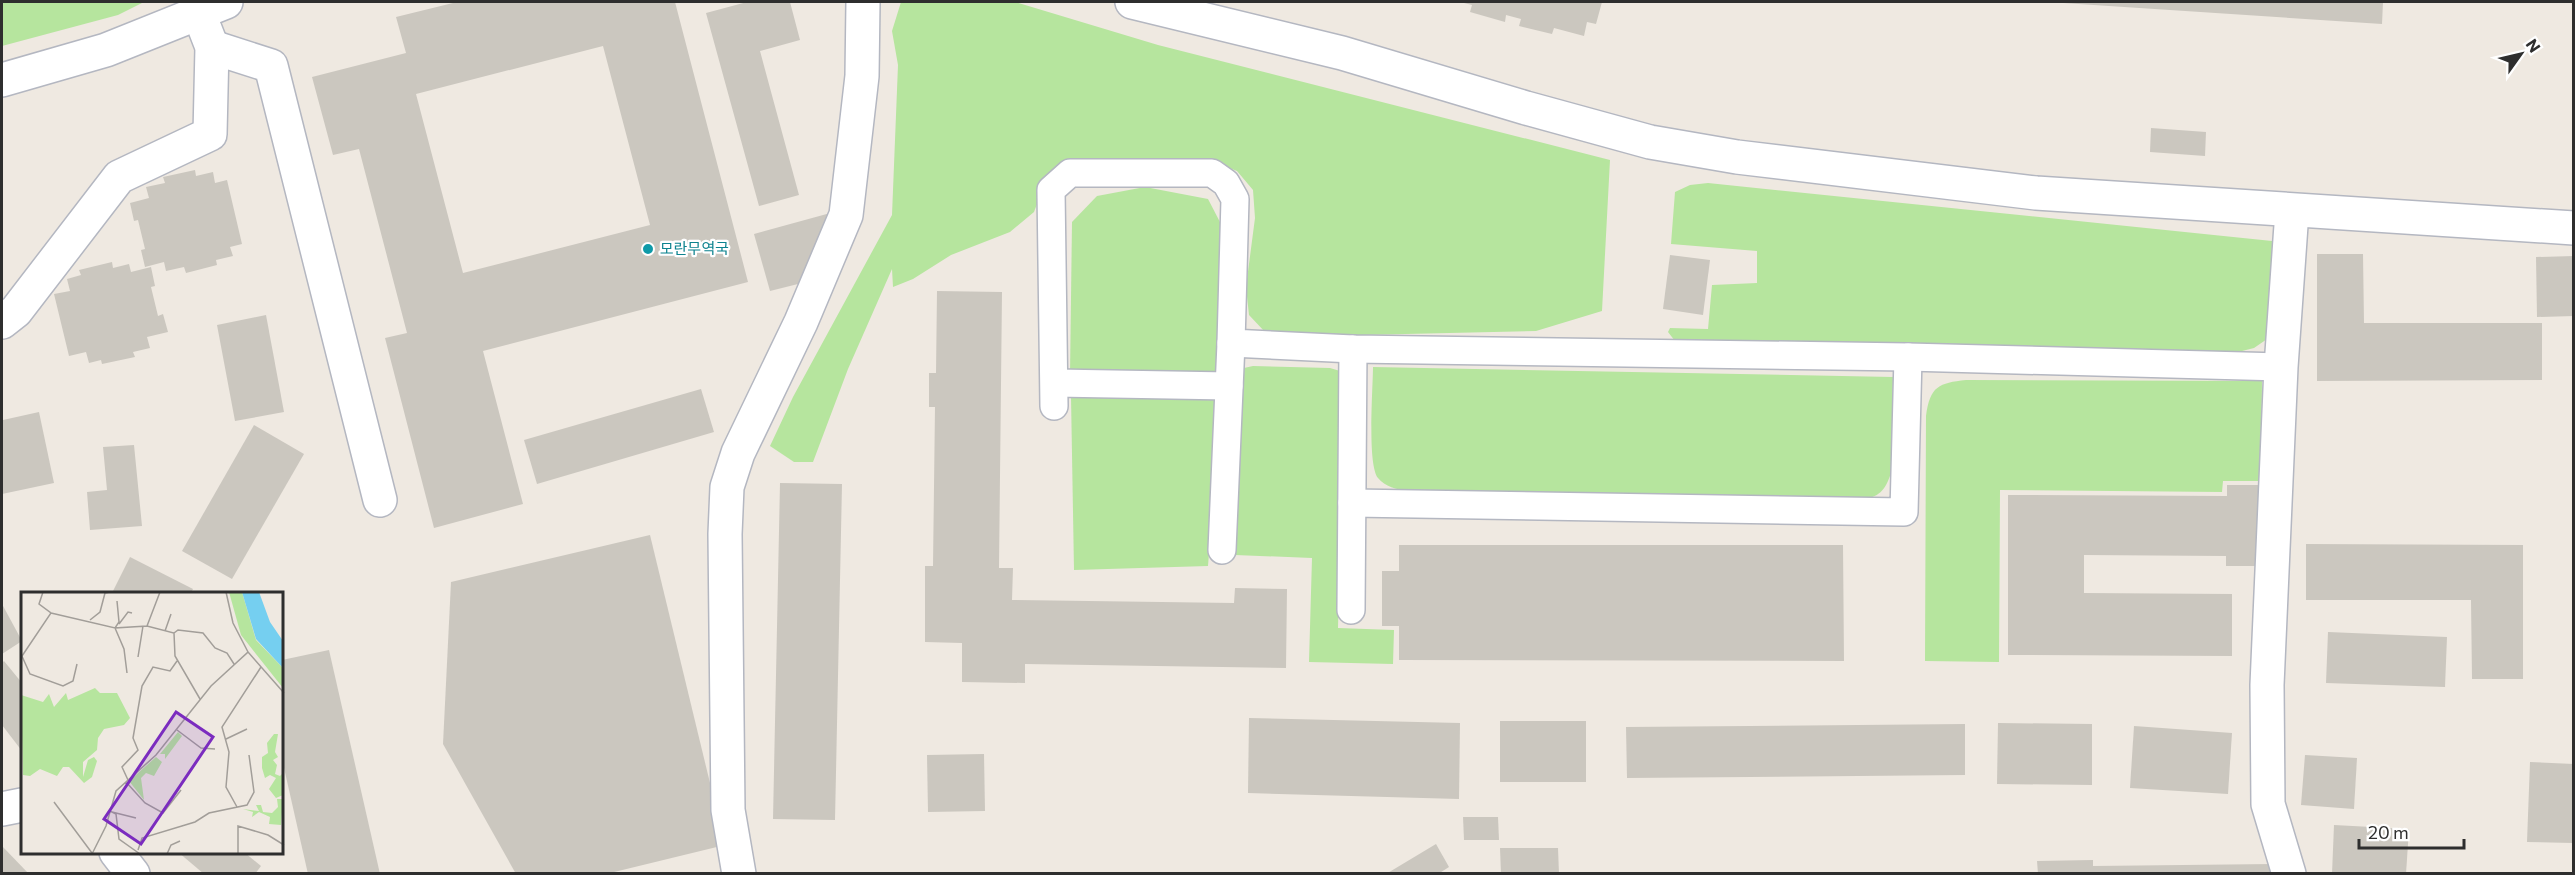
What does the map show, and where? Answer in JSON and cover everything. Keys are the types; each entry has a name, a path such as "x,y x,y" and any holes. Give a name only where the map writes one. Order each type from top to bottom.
{"street":[{"path":"739,873 728,810 725,534 727,487 738,453 801,322 846,215 862,76 863,2"},
{"path":"1132,2 1342,53 1650,142 1737,157 2036,194 2292,212 2574,228"},
{"path":"2,80 106,50 212,8 210,134 119,177 16,311 2,322"},
{"path":"212,47 271,66 380,500"},
{"path":"1221,549 1229,386 1231,343 1235,199 1226,183 1212,173 1070,172 1051,190 1054,395 1229,386"},
{"path":"2289,873 2268,804 2267,685 2281,367 2292,212"},
{"path":"1231,343 1353,349 1908,357 2281,367"},
{"path":"1351,610 1353,349"},
{"path":"1352,502 1904,512 1908,357"},
{"path":"2,809 21,805"},
{"path":"118,854 133,873"}],"green space":[{"path":"144,2 118,15 2,46 2,3"},
{"path":"901,2 1015,2 1158,45 1610,160 1602,311 1536,331 1274,337 1265,332 1249,315 1246,287 1255,218 1253,190 1237,171 1209,160 1093,158 1075,163 1043,188 1034,212 1010,232 951,255 913,279 893,287 892,269 848,369 813,462 794,462 770,446 793,397 892,215 898,65 892,31"},
{"path":"1708,183 2272,241 2270,337 2254,348 2234,353 1675,341 1668,332 1670,328 1708,329 1712,285 1757,283 1757,251 1671,244 1675,192 1690,185"},
{"path":"1145,187 1208,199 1221,224 1220,379 1070,375 1072,222 1097,196"},
{"path":"1253,366 1330,368 1340,371 1344,381 1338,628 1394,630 1393,664 1309,662 1312,558 1235,555 1239,378 1244,368"},
{"path":"1373,367 1893,377 1891,473 1880,492 1861,500 1407,491 1384,484 1378,478 1375,470 1372,442"},
{"path":"1966,380 2262,381 2261,481 2223,481 2222,492 2000,490 1999,662 1925,661 1926,416 1930,398 1937,388"},
{"path":"1071,396 1217,398 1216,462 1208,566 1074,570"}],"building":[{"name":"모란무역국","path":"457,2 675,2 748,282 483,351 523,504 434,528 385,338 407,333 359,149 333,155 312,77 406,53 396,17","holes":["603,46 650,225 463,273 416,94"]},
{"path":"747,2 790,2 800,40 760,51 799,195 759,206 706,13"},
{"path":"1460,2 1602,2 1596,24 1587,22 1584,36 1554,28 1552,34 1519,26 1521,19 1506,15 1505,22 1470,12 1472,5"},
{"path":"2048,2 2383,2 2382,24"},
{"path":"2151,128 2206,132 2205,156 2150,152"},
{"path":"195,170 196,176 213,172 215,183 227,180 242,244 230,247 233,256 216,260 217,265 186,273 184,267 166,271 164,262 145,267 141,250 145,249 138,220 134,221 130,203 149,198 146,187 165,183 163,177"},
{"path":"834,212 802,283 770,291 754,234"},
{"path":"2317,254 2363,254 2364,323 2542,323 2542,380 2317,381"},
{"path":"1670,255 1710,260 1703,315 1663,309"},
{"path":"2574,256 2574,316 2537,317 2536,257"},
{"path":"112,262 113,268 129,264 131,272 151,267 155,286 151,287 158,316 163,314 168,332 147,337 150,348 133,352 135,357 102,364 101,360 89,363 86,352 69,356 54,294 70,291 67,279 81,275 79,270"},
{"path":"937,291 1002,292 999,568 1013,568 1012,600 1234,603 1235,588 1287,589 1286,668 1025,664 1025,683 962,682 962,643 925,642 925,566 933,566 935,407 929,407 929,373 936,373"},
{"path":"266,315 284,412 235,421 217,325"},
{"path":"701,389 714,432 537,484 524,440"},
{"path":"39,412 54,483 2,494 3,420"},
{"path":"254,425 304,454 232,579 182,551"},
{"path":"134,445 142,526 90,530 87,492 107,490 103,447"},
{"path":"780,483 842,484 835,820 773,819"},
{"path":"2227,485 2260,485 2261,566 2226,566 2226,556 2084,555 2084,593 2232,594 2232,656 2008,655 2008,495 2227,496"},
{"path":"650,535 725,845 606,874 516,874 443,744 451,582"},
{"path":"2306,544 2523,545 2523,679 2472,679 2471,600 2306,600"},
{"path":"1399,545 1843,545 1844,661 1399,660 1399,626 1382,626 1382,571 1399,571"},
{"path":"130,557 193,589 192,592 112,592"},
{"path":"2,604 21,642 2,654"},
{"path":"2328,632 2447,637 2445,687 2326,683"},
{"path":"329,650 380,874 308,874 284,768 284,660"},
{"path":"4,661 21,682 21,750 2,725 2,663"},
{"path":"1249,718 1460,723 1459,799 1248,793"},
{"path":"1500,721 1586,721 1586,782 1500,782"},
{"path":"1998,723 2092,724 2092,785 1997,784"},
{"path":"1965,724 1965,775 1627,778 1626,727"},
{"path":"2134,726 2232,733 2228,794 2130,788"},
{"path":"984,754 985,811 928,812 927,755"},
{"path":"2305,755 2357,758 2354,809 2301,805"},
{"path":"2530,762 2574,764 2573,843 2527,842"},
{"path":"1463,817 1498,817 1499,840 1464,840"},
{"path":"2334,825 2409,829 2406,874 2332,874"},
{"path":"1436,844 1449,867 1438,874 1386,874"},
{"path":"2,846 29,874 2,874"},
{"path":"1500,848 1558,848 1559,874 1501,874"},
{"path":"180,854 246,854 261,866 255,874 204,874"},
{"path":"2093,860 2093,866 2273,864 2273,874 2038,874 2037,861"}],"place":[{"name":"모란무역국","path":"648,249"}]}
